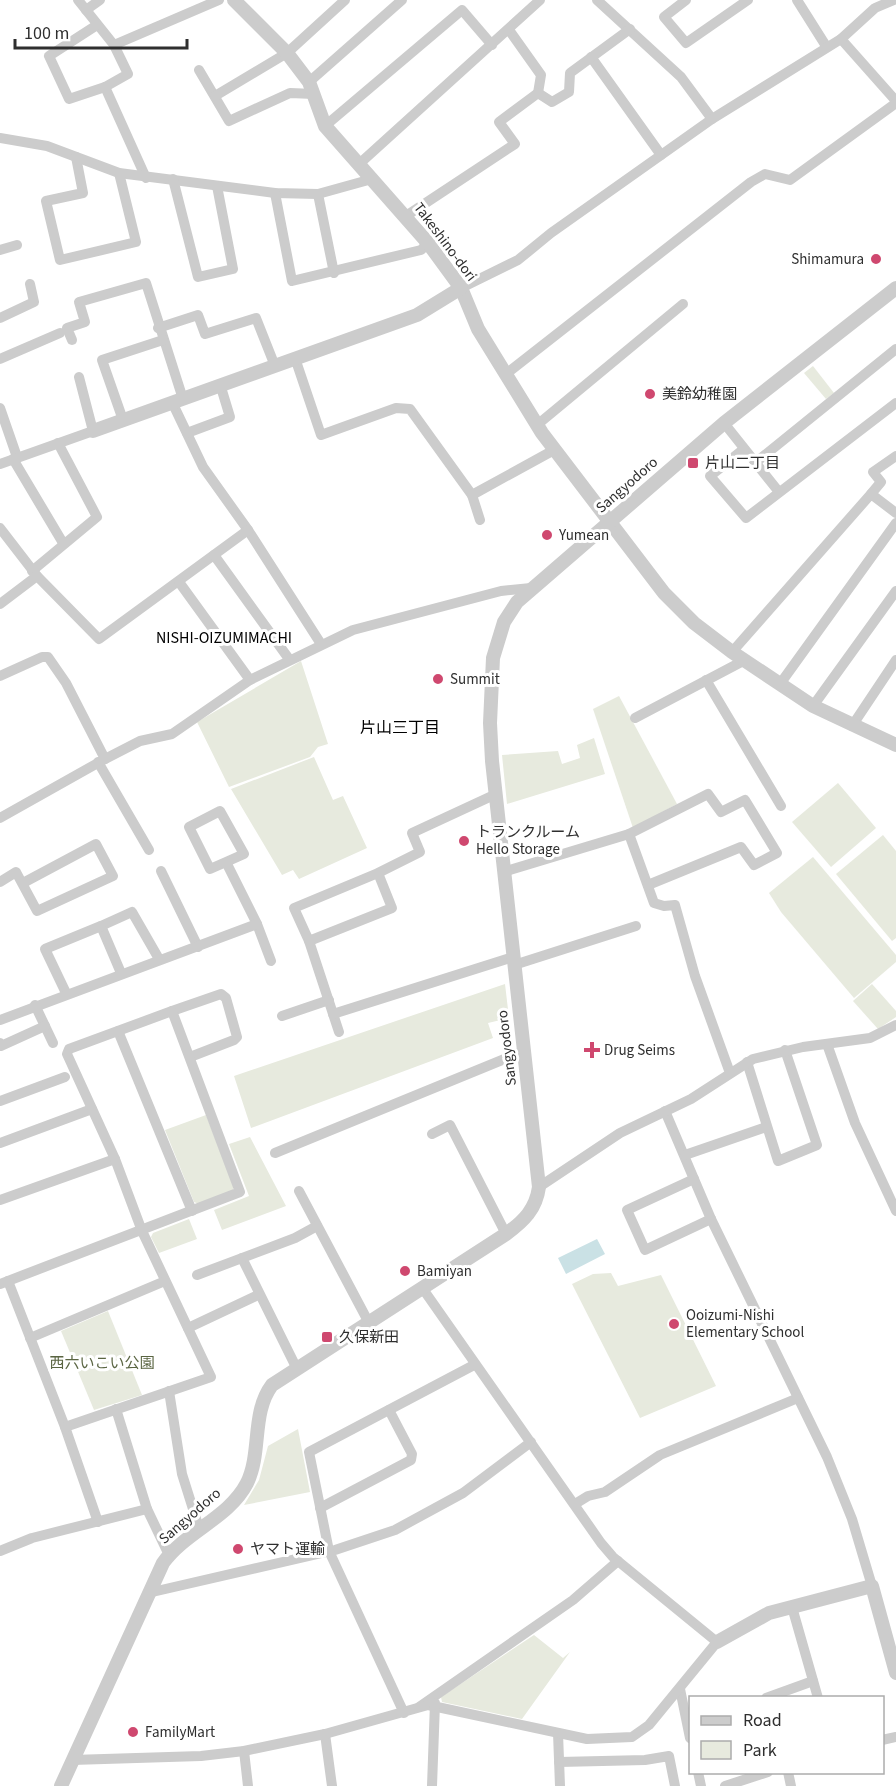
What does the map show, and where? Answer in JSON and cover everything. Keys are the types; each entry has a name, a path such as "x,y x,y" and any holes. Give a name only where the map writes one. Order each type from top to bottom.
{"street":[{"path":"78,0 114,45 128,74 105,87 69,99 49,56 97,25"},
{"path":"86,10 100,0"},
{"path":"114,45 219,0"},
{"name":"Takeshino-dori","path":"234,0 287,53 312,88 325,126 406,216 461,288 478,329 537,425 641,566 664,592 694,623 732,652 813,706 896,745"},
{"path":"215,96 287,53 345,0"},
{"path":"199,70 229,121 290,93 312,88 402,0"},
{"path":"358,165 540,0"},
{"path":"597,0 681,77 712,119"},
{"path":"686,0 664,17 686,43 748,0"},
{"path":"797,0 826,46"},
{"path":"0,464 417,315 461,288 518,260 551,233 712,119 826,46 841,39 874,8 894,0"},
{"path":"325,126 462,10 492,45"},
{"path":"538,93 552,102 561,98 568,92 570,73 630,28"},
{"path":"406,216 514,144 499,122 538,93 541,75 509,30"},
{"path":"506,374 751,182 765,174 790,180 896,102 841,39"},
{"path":"591,57 661,155"},
{"path":"105,87 146,178"},
{"path":"0,138 47,146 119,173 275,193 318,194 372,179"},
{"path":"76,157 83,193 46,201 60,260 136,242 119,173"},
{"path":"173,179 198,277 233,268 217,186"},
{"path":"275,193 292,282 421,250 428,243"},
{"path":"318,194 334,273"},
{"path":"0,250 17,246"},
{"path":"72,340 67,328 85,322 79,302 146,283 187,433 203,467 248,530 321,644"},
{"path":"0,318 34,302 30,284"},
{"name":"Sangyodoro","path":"64,1785 72,1760 148,1593 169,1555 199,1528 230,1506 246,1484 251,1473 264,1399 272,1385 296,1367 423,1289 506,1234 530,1214 538,1198 539,1187 494,795 490,723 493,658 504,622 516,602 531,588 724,423 896,288"},
{"path":"537,425 683,304"},
{"path":"159,328 198,315 205,334 256,318 275,366"},
{"path":"0,359 60,333"},
{"path":"123,420 102,360 162,340"},
{"path":"755,463 896,349"},
{"path":"295,358 321,435 396,408 410,409 472,495 480,520"},
{"path":"79,377 93,431"},
{"path":"187,433 230,417 220,384"},
{"path":"744,449 710,476 746,518 896,403"},
{"path":"0,408 15,458 63,543"},
{"path":"724,423 779,492"},
{"path":"0,604 34,574 63,543 97,517 58,443"},
{"path":"472,495 554,450"},
{"path":"732,652 872,494 881,482 873,472 896,456"},
{"path":"872,494 896,513"},
{"path":"780,684 896,523"},
{"path":"0,529 34,574 99,639 248,530"},
{"path":"214,555 289,659"},
{"path":"179,582 250,680"},
{"path":"0,818 101,760 140,741 172,734 250,680 321,644 372,625 501,591 531,588"},
{"path":"813,706 896,591"},
{"path":"0,676 42,657 48,657 66,683 101,760 149,850"},
{"path":"635,718 745,660"},
{"path":"852,726 896,660"},
{"path":"706,680 781,806"},
{"path":"503,872 629,834 708,794 722,812 746,800 777,853 754,866 741,847 648,885"},
{"path":"339,1032 309,941 294,908 378,873 420,852 412,833 494,795"},
{"path":"220,811 244,854 226,862 210,869 189,826 220,811"},
{"path":"629,834 654,903 664,906 675,905 695,976 730,1073"},
{"path":"0,882 16,872 37,911 112,876 96,844 22,883"},
{"path":"226,862 257,924 271,961"},
{"path":"161,871 198,947"},
{"path":"309,941 392,908 378,873"},
{"path":"66,993 45,949 132,912 159,959"},
{"path":"0,1020 66,993 257,924"},
{"path":"100,926 121,973"},
{"path":"333,1014 636,926"},
{"path":"65,1427 211,1377 142,1231 115,1159 67,1054 69,1049 221,994 226,998 237,1036 234,1040 190,1057"},
{"path":"282,1016 329,1000"},
{"path":"35,1005 53,1043"},
{"path":"98,1522 65,1427 30,1338 4,1283 240,1192 172,1011"},
{"path":"539,1187 620,1133 711,1088 747,1062 785,1050 870,1038 896,1025"},
{"path":"0,1043 1,1046 45,1026"},
{"path":"118,1031 192,1211"},
{"path":"827,1044 855,1123 896,1211"},
{"path":"747,1062 778,1161 817,1145 785,1050"},
{"path":"275,1153 524,1051"},
{"path":"0,1101 65,1077"},
{"path":"0,1143 92,1109"},
{"path":"665,1111 711,1219 827,1457 852,1519 896,1673"},
{"path":"432,1134 450,1125 506,1234"},
{"path":"685,1155 766,1127"},
{"path":"0,1200 115,1159"},
{"path":"694,1179 627,1210 645,1250 711,1219"},
{"path":"299,1191 369,1323"},
{"path":"197,1275 317,1226"},
{"path":"242,1258 258,1295 296,1367"},
{"path":"30,1338 165,1281"},
{"path":"423,1289 474,1365 601,1543 618,1561 717,1642"},
{"path":"188,1328 258,1295"},
{"path":"404,1713 329,1551 309,1452 474,1365"},
{"path":"169,1391 182,1474 199,1528"},
{"path":"574,1504 588,1496 605,1492 660,1455 798,1398"},
{"path":"116,1409 147,1509 169,1555"},
{"path":"320,1508 411,1460 412,1454 389,1410"},
{"path":"148,1593 329,1551 395,1530 463,1493 531,1442"},
{"path":"0,1551 32,1538 147,1509"},
{"path":"72,1760 190,1756 244,1751 325,1734 404,1713 418,1707 573,1600 618,1561"},
{"path":"418,1707 436,1707 587,1739 634,1737 648,1725 680,1689 717,1642 759,1617 872,1586"},
{"path":"792,1607 817,1696"},
{"path":"772,1696 813,1681"},
{"path":"680,1689 689,1724"},
{"path":"432,1786 436,1707 433,1695"},
{"path":"558,1733 560,1786"},
{"path":"325,1734 332,1786"},
{"path":"244,1751 248,1786"},
{"path":"560,1762 645,1760 669,1756 675,1786"},
{"path":"725,1786 765,1774"}],"green space":[{"path":"813,366 834,393 826,399 804,373"},
{"path":"301,661 328,744 318,747 310,757 229,787 197,722"},
{"path":"619,696 677,804 633,828 593,709"},
{"path":"594,738 605,774 507,804 502,755 558,751 562,764 580,758 577,745"},
{"path":"314,757 333,800 343,796 367,848 299,879 293,870 282,875 231,789"},
{"path":"838,783 876,828 831,867 792,822"},
{"path":"883,835 896,851 896,938 892,941 836,874"},
{"path":"813,857 896,955 896,962 854,998 781,912 769,893"},
{"path":"505,984 509,1018 488,1023 493,1038 251,1128 234,1076"},
{"path":"872,984 896,1011 896,1017 878,1029 853,1001"},
{"path":"206,1115 234,1187 232,1192 199,1204 194,1202 165,1130"},
{"path":"250,1137 286,1206 222,1230 214,1210 249,1196 229,1144"},
{"path":"189,1219 197,1239 159,1253 151,1237 153,1233"},
{"path":"611,1273 618,1286 661,1275 716,1386 640,1418 572,1284 593,1274"},
{"name":"西六いこい公園","path":"108,1311 142,1395 94,1410 61,1331"},
{"path":"298,1429 310,1492 244,1505 259,1480 268,1446"},
{"path":"534,1635 563,1658 570,1652 522,1719 442,1702 441,1697"}],"water":[{"path":"597,1239 605,1254 566,1274 558,1258"}],"place":[{"name":"Shimamura","path":"876,259"},
{"name":"美鈴幼稚園","path":"650,394"},
{"name":"片山二丁目","path":"693,463"},
{"name":"Yumean","path":"547,535"},
{"name":"Summit","path":"438,679"},
{"name":"トランクルーム Hello Storage","path":"464,841"},
{"name":"Drug Seims","path":"592,1050"},
{"name":"Bamiyan","path":"405,1271"},
{"name":"Ooizumi-Nishi Elementary School","path":"674,1324"},
{"name":"久保新田","path":"327,1337"},
{"name":"ヤマト運輸","path":"238,1549"},
{"name":"FamilyMart","path":"133,1732"}],"district":[{"name":"NISHI-OIZUMIMACHI","path":"224,638"},
{"name":"片山三丁目","path":"400,728"}]}
